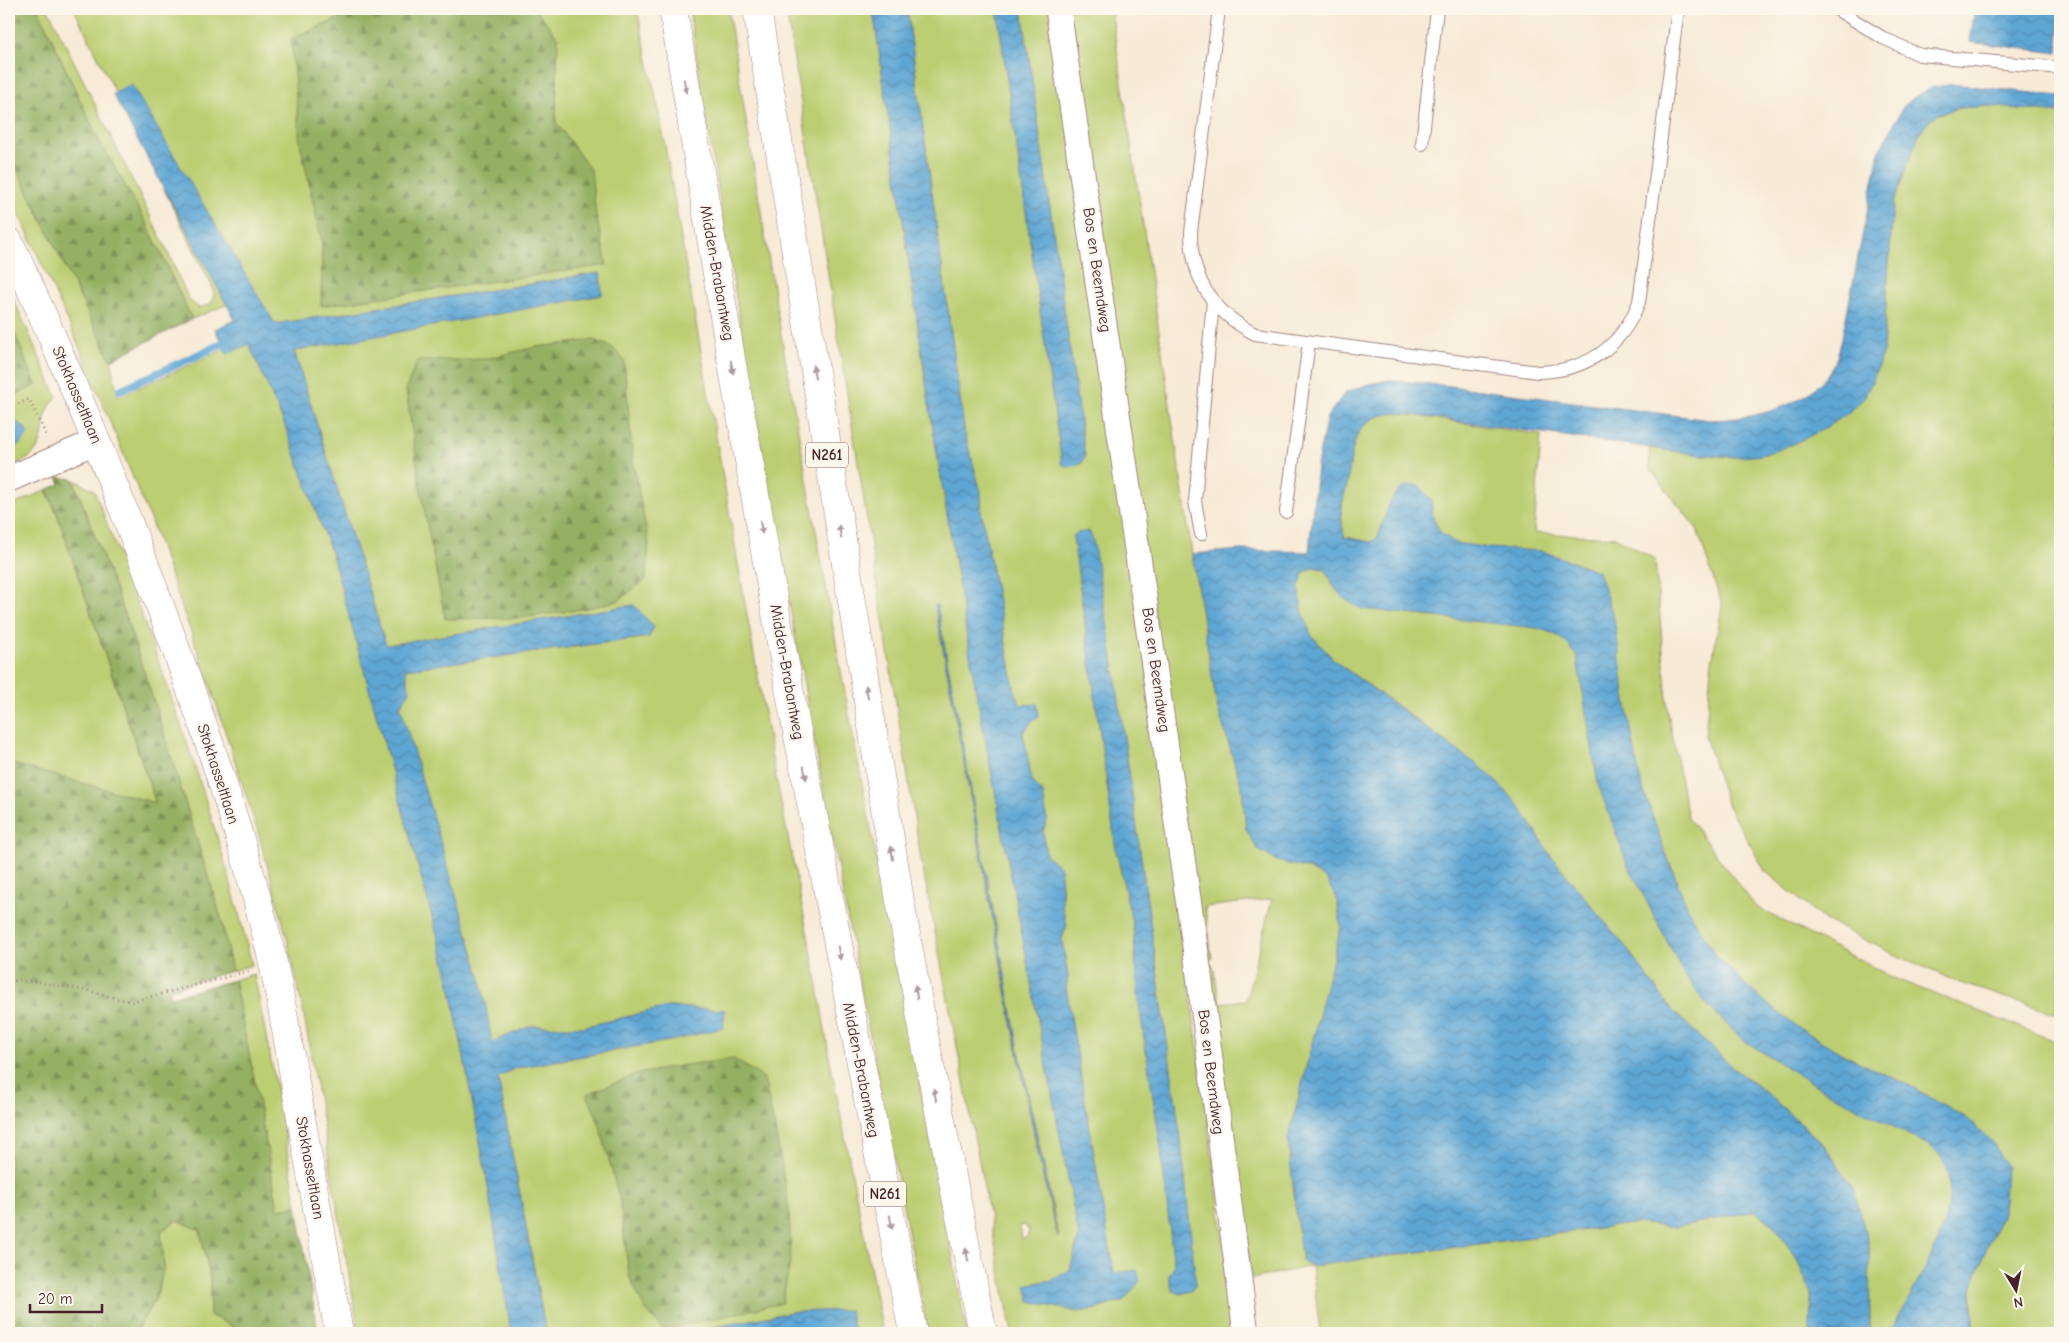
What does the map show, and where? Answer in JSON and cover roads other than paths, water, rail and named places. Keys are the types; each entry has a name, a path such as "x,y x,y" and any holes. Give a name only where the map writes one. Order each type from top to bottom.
{"main road":[{"name":"Midden-Brabantweg","path":"673,9 732,364 795,720 913,1333"},
{"name":"N261","path":"757,9 900,901 924,1040 983,1333"},
{"name":"Stokhasseltlaan","path":"9,242 62,357 97,441 190,687 223,786 270,953 285,1024 339,1333"}],"street":[{"name":"Bos en Beemdweg","path":"1058,9 1197,960 1246,1333"},
{"path":"9,479 97,441"}],"lane":[{"path":"1219,9 1191,232 1192,260 1203,287 1213,301 1236,322 1255,334 1538,372 1564,370 1588,362 1607,348 1632,319 1639,302 1678,9"},
{"path":"1422,144 1437,9"},
{"path":"1836,9 1883,38 1920,55 2060,68"},
{"path":"1201,534 1195,501 1213,301"},
{"path":"1286,512 1309,342"}],"water":[{"path":"873,9 907,9 965,435 981,492 981,511 1014,687 1020,705 1037,704 1039,716 1031,722 1023,733 1032,781 1043,794 1047,820 1043,831 1046,855 1060,867 1062,906 1067,925 1062,939 1068,977 1066,988 1114,1273 1137,1270 1140,1281 1124,1300 1096,1309 1077,1312 1030,1301 1026,1285 1052,1280 1070,1270 1079,1237 975,685 929,404"},
{"path":"997,9 1022,9 1085,457 1081,464 1068,467 1062,464"},
{"path":"1975,9 2060,9 2058,53 1970,42"},
{"path":"131,84 275,324 600,273 602,295 294,351 386,645 634,605 654,627 649,637 405,669 410,691 400,706 480,975 492,1042 531,1026 583,1027 668,1007 725,1010 723,1028 674,1040 515,1068 498,1078 546,1333 511,1333 486,1174 448,974 333,558 284,423 249,344 227,354 215,329 235,320 113,94"},
{"path":"1952,84 2060,96 2060,113 1989,106 1960,108 1938,114 1928,122 1918,136 1893,204 1883,351 1867,392 1856,406 1845,415 1819,432 1790,445 1757,456 1742,457 1703,455 1398,413 1383,415 1372,419 1358,433 1354,443 1341,513 1344,537 1371,542 1377,539 1386,512 1395,495 1401,489 1409,486 1419,486 1431,500 1433,518 1440,532 1455,543 1489,548 1542,551 1598,571 1614,618 1640,780 1664,849 1689,911 1714,953 1751,990 1794,1025 1844,1055 1908,1085 1967,1118 1994,1144 2006,1166 2003,1214 1987,1247 1972,1288 1974,1333 1889,1333 1924,1271 1944,1222 1949,1198 1949,1176 1941,1157 1930,1146 1822,1089 1743,1040 1709,1007 1685,976 1626,861 1598,784 1577,657 1569,646 1556,635 1537,628 1362,609 1339,593 1325,569 1314,567 1303,573 1299,587 1302,610 1311,635 1336,662 1487,772 1519,805 1551,856 1627,949 1673,1011 1729,1064 1771,1097 1825,1146 1854,1190 1869,1246 1870,1333 1810,1333 1811,1293 1797,1259 1772,1223 1754,1211 1676,1227 1638,1223 1312,1266 1302,1260 1288,1140 1341,927 1337,898 1325,878 1306,868 1277,861 1257,849 1246,829 1242,787 1217,706 1192,554 1241,550 1309,552 1317,465 1327,417 1345,393 1366,385 1389,380 1450,386 1710,420 1745,417 1763,413 1780,408 1812,391 1824,379 1838,354 1879,152 1903,107 1917,95 1932,88"},
{"path":"14,422 23,426 28,435 20,444 9,449 9,425"},
{"path":"1089,531 1093,540 1112,652 1181,1140 1196,1284 1191,1291 1180,1294 1172,1290 1169,1276 1174,1267 1161,1149 1139,1004 1133,926 1116,850 1073,536"},
{"path":"937,604 1019,1051 1058,1238 1041,1168 1012,1023 935,605"},
{"path":"850,1310 853,1328 841,1333 686,1333 792,1312"}],"waterway":[{"path":"120,390 231,340"}]}
